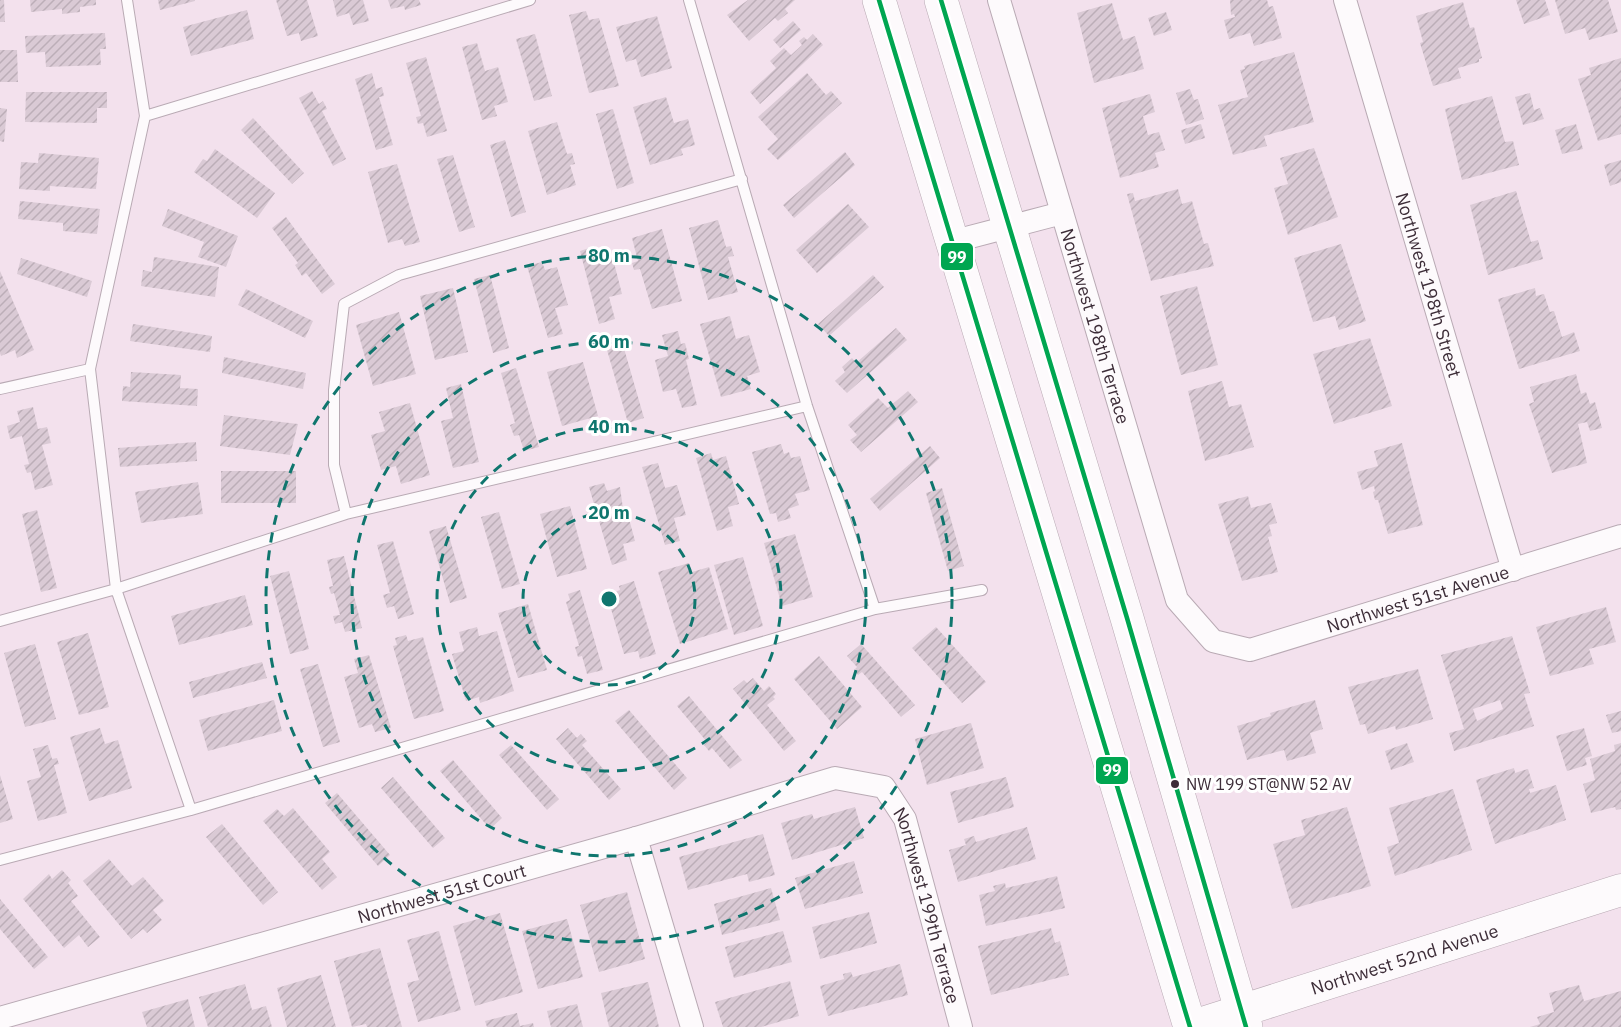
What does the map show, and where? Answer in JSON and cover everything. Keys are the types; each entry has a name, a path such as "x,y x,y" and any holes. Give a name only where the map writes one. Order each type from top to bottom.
{"main road":[{"path":"879,0 1190,1027"},
{"path":"941,0 1127,618 1244,1019"}],"street":[{"name":"Northwest 198th Terrace","path":"999,0 1177,600 1213,641"},
{"name":"Northwest 198th Street","path":"1345,0 1513,570"},
{"path":"951,243 1062,213"},
{"name":"Northwest 51st Avenue","path":"1213,641 1250,650 1621,536"},
{"name":"Northwest 51st Court","path":"0,1018 636,838 835,778 884,787"},
{"name":"Northwest 199th Terrace","path":"884,787 905,819 961,1027"},
{"path":"636,838 692,1027"},
{"name":"Northwest 52nd Avenue","path":"1190,1027 1244,1019 1621,890"}],"lane":[{"path":"127,0 145,116 90,369 116,589 191,810"},
{"path":"145,116 530,0"},
{"path":"689,0 807,406 875,609"},
{"path":"346,514 334,465 334,390 345,304 399,275 742,179"},
{"path":"0,389 90,369"},
{"path":"0,621 116,589 346,514 807,406"},
{"path":"0,860 191,810 875,609 982,590"}],"building":[{"path":"0,0 4,0 5,22 0,22"},
{"path":"30,0 96,0 96,5 80,7 80,12 62,14 62,9 31,12"},
{"path":"158,0 195,0 195,1 160,10"},
{"path":"276,0 307,0 318,36 301,41 299,33 287,36"},
{"path":"333,0 363,0 369,21 353,25 349,13 337,17"},
{"path":"388,0 419,0 421,5 405,10 404,6 391,9"},
{"path":"748,0 795,0 785,9 788,13 778,21 775,18 749,41 727,15"},
{"path":"1230,0 1267,0 1269,7 1273,6 1282,38 1254,46 1250,33 1229,39 1224,20 1235,17 1234,14 1231,15"},
{"path":"1516,0 1545,0 1550,15 1524,24"},
{"path":"1555,0 1608,0 1618,32 1589,40 1585,28 1565,34"},
{"path":"1463,2 1470,28 1474,27 1482,58 1479,62 1458,68 1461,78 1433,86 1420,43 1423,42 1416,16"},
{"path":"1112,3 1123,40 1135,36 1144,69 1094,83 1077,13"},
{"path":"247,10 254,39 191,56 183,27"},
{"path":"586,11 589,20 599,18 619,86 589,93 569,15"},
{"path":"1166,12 1172,30 1154,36 1148,18"},
{"path":"657,16 672,68 641,77 636,59 626,62 616,27"},
{"path":"793,21 801,30 780,48 773,40"},
{"path":"105,33 106,49 100,49 101,65 46,67 45,52 26,53 25,36"},
{"path":"535,34 552,96 534,101 516,39"},
{"path":"813,34 823,45 760,104 750,92 776,68 770,61 784,48 791,55 802,45 799,41 804,37 807,40"},
{"path":"477,43 485,71 498,67 508,102 494,106 497,116 482,120 462,47"},
{"path":"0,50 17,50 18,82 0,82"},
{"path":"1294,52 1314,122 1264,136 1267,146 1233,155 1218,105 1248,97 1240,70 1245,69 1244,66"},
{"path":"426,57 447,131 427,137 423,123 418,124 416,117 421,116 406,63"},
{"path":"1621,58 1621,134 1598,141 1578,79 1591,75 1589,68"},
{"path":"372,73 376,89 382,87 384,96 379,97 393,145 376,150 355,79"},
{"path":"807,73 826,95 831,91 842,103 778,160 767,149 778,139 758,117"},
{"path":"1190,89 1194,100 1198,99 1204,119 1186,125 1176,93"},
{"path":"312,91 319,104 323,101 327,109 322,111 346,159 333,166 299,98"},
{"path":"26,92 107,92 107,108 97,108 97,123 25,122"},
{"path":"1530,93 1534,110 1540,108 1544,119 1523,125 1515,97"},
{"path":"1150,94 1155,112 1143,116 1148,135 1159,132 1165,150 1155,153 1159,167 1120,178 1102,108"},
{"path":"1492,96 1505,142 1513,141 1519,165 1462,180 1445,109"},
{"path":"666,97 674,123 688,119 695,145 681,149 683,155 650,165 633,107"},
{"path":"0,108 7,109 4,142 0,141"},
{"path":"613,109 634,183 617,189 596,114"},
{"path":"253,118 304,173 292,184 241,130"},
{"path":"557,122 567,154 572,153 575,164 570,165 576,185 547,195 528,131"},
{"path":"1201,124 1205,138 1185,144 1181,130"},
{"path":"1576,124 1583,149 1562,154 1555,130"},
{"path":"505,140 526,212 511,217 490,145"},
{"path":"1314,148 1338,217 1288,235 1274,188 1288,184 1280,158"},
{"path":"215,149 275,193 257,218 194,172 203,159 207,161"},
{"path":"845,152 855,165 794,218 783,205"},
{"path":"39,153 99,158 96,189 50,186 50,191 19,189 21,162 38,163"},
{"path":"453,155 475,227 459,232 437,159"},
{"path":"1621,160 1621,182 1610,186 1604,165"},
{"path":"397,164 420,242 405,246 402,239 388,243 368,172"},
{"path":"1178,189 1182,204 1192,201 1204,244 1208,243 1214,266 1151,281 1127,194 1133,193 1135,201"},
{"path":"1516,191 1531,242 1538,240 1543,259 1488,275 1470,205"},
{"path":"20,201 100,209 97,234 63,231 63,223 18,219"},
{"path":"848,204 869,227 817,273 796,250"},
{"path":"168,209 238,236 226,267 198,257 204,242 162,226"},
{"path":"286,217 335,284 322,294 306,273 302,276 295,265 298,263 272,228"},
{"path":"718,220 726,247 731,246 734,256 728,257 738,292 708,300 689,228"},
{"path":"662,229 682,301 652,309 640,269 634,270 632,263 638,261 632,238"},
{"path":"1341,244 1366,321 1339,330 1335,316 1313,322 1294,258"},
{"path":"595,246 598,254 611,251 622,294 609,297 615,319 599,324 580,251"},
{"path":"154,257 219,267 215,297 141,286 143,270 152,272"},
{"path":"21,258 92,281 87,297 17,274"},
{"path":"542,262 545,270 557,267 568,305 555,308 563,334 548,338 527,266"},
{"path":"0,271 34,350 17,358 15,350 1,356 0,353"},
{"path":"490,275 509,348 493,353 474,279"},
{"path":"873,275 884,287 829,336 818,324"},
{"path":"1197,286 1218,365 1181,375 1160,296"},
{"path":"453,288 468,352 435,360 420,296"},
{"path":"1535,288 1536,296 1544,294 1550,312 1554,311 1562,337 1574,332 1580,351 1519,369 1498,299"},
{"path":"246,289 313,321 305,338 238,305"},
{"path":"399,312 416,374 373,386 356,325"},
{"path":"730,316 736,339 749,335 760,372 747,376 751,389 721,397 700,324"},
{"path":"133,324 212,336 210,352 130,341"},
{"path":"896,328 907,340 847,393 835,381 845,372 842,367 852,358 856,363"},
{"path":"678,331 681,344 685,343 689,359 686,360 697,405 682,408 676,389 663,392 655,360 668,356 662,335"},
{"path":"1370,338 1392,406 1334,424 1313,354"},
{"path":"623,345 644,418 628,423 607,350"},
{"path":"224,357 306,373 303,389 222,373"},
{"path":"583,362 598,416 562,426 547,372"},
{"path":"516,368 539,447 524,451 519,435 514,436 510,425 515,423 501,373"},
{"path":"131,372 181,375 180,388 198,389 197,406 122,401 123,386 130,387"},
{"path":"1576,374 1581,394 1586,392 1590,404 1595,402 1602,428 1590,431 1587,422 1578,424 1587,463 1552,473 1529,404 1534,402 1530,387"},
{"path":"1222,381 1229,407 1241,404 1254,447 1205,461 1188,391"},
{"path":"461,384 479,462 453,468 441,421 453,418 446,388"},
{"path":"908,391 918,402 861,452 850,440 857,435 848,425 878,398 888,408"},
{"path":"410,403 430,475 401,484 396,466 381,470 371,435 385,431 379,412"},
{"path":"33,407 38,429 47,427 51,443 42,445 53,485 35,490 31,472 27,473 24,465 29,464 22,436 10,439 7,426 20,422 17,411"},
{"path":"224,415 298,424 290,455 220,446"},
{"path":"196,442 197,461 120,467 118,448"},
{"path":"1402,443 1423,525 1388,534 1378,500 1375,500 1374,486 1362,490 1357,472 1378,466 1374,451"},
{"path":"781,444 784,454 789,452 791,458 800,456 810,490 795,494 799,505 788,509 791,518 778,522 776,513 770,514 752,452"},
{"path":"930,446 940,458 880,511 870,499"},
{"path":"711,453 713,460 726,456 739,504 728,507 733,526 717,531 696,458"},
{"path":"658,463 665,488 677,485 686,515 674,518 680,541 665,545 642,467"},
{"path":"221,471 296,471 296,503 221,503"},
{"path":"198,482 203,514 141,523 135,492"},
{"path":"604,483 607,491 620,487 624,516 628,515 635,541 623,544 627,560 612,565 589,487"},
{"path":"942,488 964,566 948,571 926,493"},
{"path":"1248,496 1251,508 1271,503 1277,523 1269,525 1272,536 1268,537 1278,572 1242,581 1218,504"},
{"path":"570,506 587,569 557,577 540,514"},
{"path":"37,510 57,588 41,592 22,514"},
{"path":"499,512 520,584 502,589 481,517"},
{"path":"446,526 467,598 450,603 429,531"},
{"path":"795,534 813,597 782,606 764,543"},
{"path":"393,541 414,614 398,619 394,606 387,608 383,595 390,593 377,545"},
{"path":"344,556 362,628 345,632 342,622 335,624 333,616 340,615 334,593 331,594 329,587 333,586 327,560"},
{"path":"743,557 763,626 734,635 714,565"},
{"path":"689,563 692,572 709,567 728,629 680,644 658,572"},
{"path":"289,571 309,649 290,654 270,576"},
{"path":"634,581 656,654 640,659 638,651 624,654 607,595 620,590 619,586"},
{"path":"580,590 603,670 587,674 582,656 578,657 575,647 579,646 566,602 570,600 568,594"},
{"path":"245,595 253,625 179,645 171,616"},
{"path":"528,604 547,670 518,678 498,613"},
{"path":"1606,607 1616,642 1589,649 1594,664 1550,676 1536,627"},
{"path":"477,627 479,636 497,631 514,691 480,703 479,697 466,701 452,654 464,651 459,632"},
{"path":"936,627 986,682 962,703 912,648"},
{"path":"88,633 109,707 79,715 57,642"},
{"path":"406,635 408,641 423,637 444,711 414,719 393,646 397,645 395,638"},
{"path":"1512,636 1530,693 1524,694 1534,726 1454,751 1449,733 1464,729 1441,655","holes":["1500,700 1503,709 1477,721 1473,709"]},
{"path":"35,644 56,719 25,727 4,653"},
{"path":"861,644 915,705 901,717 862,672 858,675 854,670 857,667 847,656"},
{"path":"369,655 391,728 375,732 372,724 359,728 344,677 358,673 354,659"},
{"path":"819,656 862,707 837,729 794,679"},
{"path":"262,662 267,678 193,698 189,682"},
{"path":"318,664 340,742 323,747 300,669"},
{"path":"1418,669 1433,719 1396,730 1395,726 1368,734 1365,724 1360,725 1348,687"},
{"path":"753,678 764,691 769,686 776,694 773,697 775,699 767,705 796,741 784,751 733,689 744,680 747,683"},
{"path":"689,696 742,760 730,769 712,748 709,751 704,745 707,742 677,706"},
{"path":"274,700 282,731 208,751 199,720"},
{"path":"1315,700 1323,729 1310,733 1316,753 1287,761 1284,750 1247,760 1237,726 1271,716 1270,713"},
{"path":"629,710 687,778 674,790 615,721"},
{"path":"1621,711 1621,731 1612,733 1606,715"},
{"path":"971,723 984,768 927,785 915,739"},
{"path":"100,728 105,744 118,740 132,788 89,801 70,737"},
{"path":"568,728 577,738 581,734 587,741 582,745 621,789 609,800 556,739"},
{"path":"1584,728 1592,756 1585,758 1587,765 1567,771 1556,736"},
{"path":"1407,743 1414,762 1391,770 1385,751"},
{"path":"1621,743 1621,809 1616,810 1615,807 1591,813 1583,784 1595,780 1590,759 1615,751 1614,745"},
{"path":"48,745 52,759 57,758 59,764 54,765 67,813 38,821 27,781 41,777 33,749"},
{"path":"511,745 559,799 547,810 499,755"},
{"path":"453,760 502,818 490,829 440,771"},
{"path":"1514,768 1515,773 1528,769 1534,788 1529,789 1530,793 1556,785 1566,820 1495,844 1476,780"},
{"path":"0,775 13,819 0,823"},
{"path":"393,777 445,838 433,848 381,788"},
{"path":"1006,777 1014,807 958,823 950,792"},
{"path":"1453,789 1472,850 1395,876 1387,847 1399,843 1389,808"},
{"path":"337,793 390,855 378,866 325,803"},
{"path":"855,807 864,838 792,860 781,823 812,814 814,819"},
{"path":"1347,807 1371,886 1292,909 1273,844 1305,835 1301,820"},
{"path":"293,808 330,852 322,859 337,877 322,890 263,821 277,809 284,816"},
{"path":"222,824 278,892 263,905 206,837"},
{"path":"1027,827 1036,859 958,882 949,850 966,845 964,839 974,836 976,842"},
{"path":"763,834 775,875 749,882 747,874 688,890 679,857"},
{"path":"109,859 132,886 143,877 164,901 153,910 162,920 147,933 143,929 131,939 83,881"},
{"path":"854,861 863,893 805,909 795,878"},
{"path":"62,870 71,880 68,883 78,896 71,901 100,937 88,947 79,935 64,948 23,899 49,874 52,879"},
{"path":"1057,876 1065,908 986,926 979,895 995,891 993,886 1005,883 1006,888"},
{"path":"771,888 780,920 722,935 714,904"},
{"path":"627,892 645,959 599,972 580,905"},
{"path":"0,899 48,957 34,969 0,929"},
{"path":"869,912 877,943 820,959 812,927"},
{"path":"500,913 523,992 475,1006 453,926"},
{"path":"567,919 583,977 538,989 522,931"},
{"path":"1051,928 1055,943 1060,941 1069,975 991,995 978,946"},
{"path":"439,931 461,1010 418,1022 407,983 419,980 407,940"},
{"path":"783,931 792,962 734,978 725,947"},
{"path":"380,948 402,1027 367,1027 366,1024 352,1027 334,961"},
{"path":"900,964 908,995 828,1016 820,986 844,979 843,974 851,972 853,977"},
{"path":"321,975 336,1027 287,1027 277,988"},
{"path":"790,981 799,1016 761,1027 723,1027 715,1002"},
{"path":"648,982 659,1027 609,1027 601,993"},
{"path":"245,984 252,1010 266,1006 272,1027 208,1027 199,997"},
{"path":"1579,985 1584,1001 1621,991 1621,1027 1530,1027 1540,1024 1537,1017 1554,1012 1549,993"},
{"path":"188,999 195,1027 147,1027 142,1012"},
{"path":"577,1004 583,1027 551,1027 547,1011"},
{"path":"517,1013 520,1026 533,1023 534,1027 487,1027 485,1021"}],"transit line":[{"name":"99","path":"879,0 1190,1027"},
{"name":"99","path":"941,0 1127,618 1246,1027"}],"place":[{"name":"NW 199 ST@NW 52 AV","path":"1175,784"}]}
